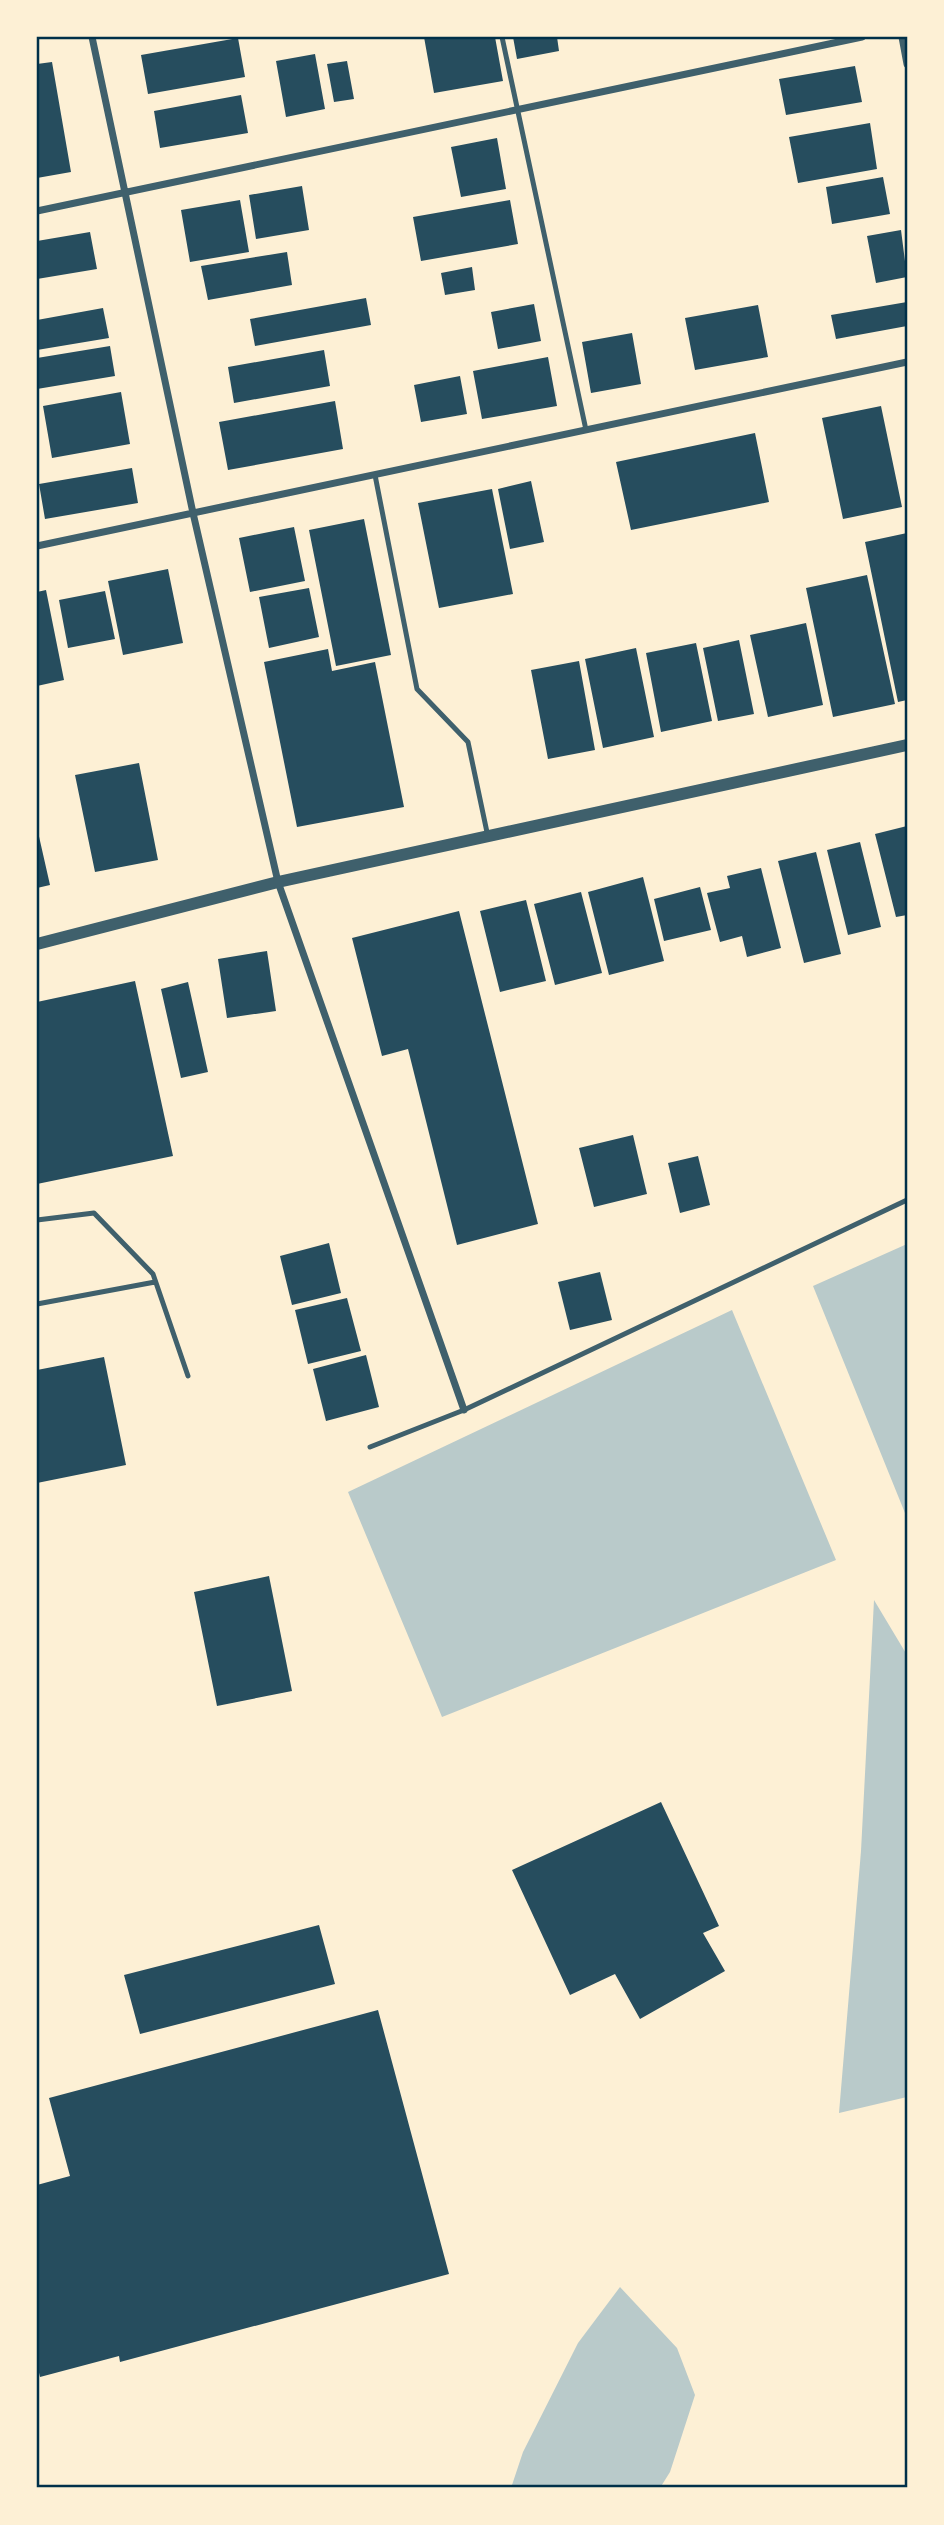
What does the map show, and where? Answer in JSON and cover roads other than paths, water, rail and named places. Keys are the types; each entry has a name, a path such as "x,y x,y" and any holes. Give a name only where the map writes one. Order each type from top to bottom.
{"street":[{"path":"92,37 193,513 278,882 464,1410"},
{"path":"37,211 862,37"},
{"path":"902,37 907,64"},
{"path":"37,546 907,362"},
{"path":"37,944 278,882 907,745"}],"lane":[{"path":"502,37 586,430"},
{"path":"375,475 417,689 468,742 488,837"},
{"path":"370,1447 464,1410 907,1200"},
{"path":"37,1220 94,1213 153,1274 188,1376"},
{"path":"37,1304 155,1282"}]}
